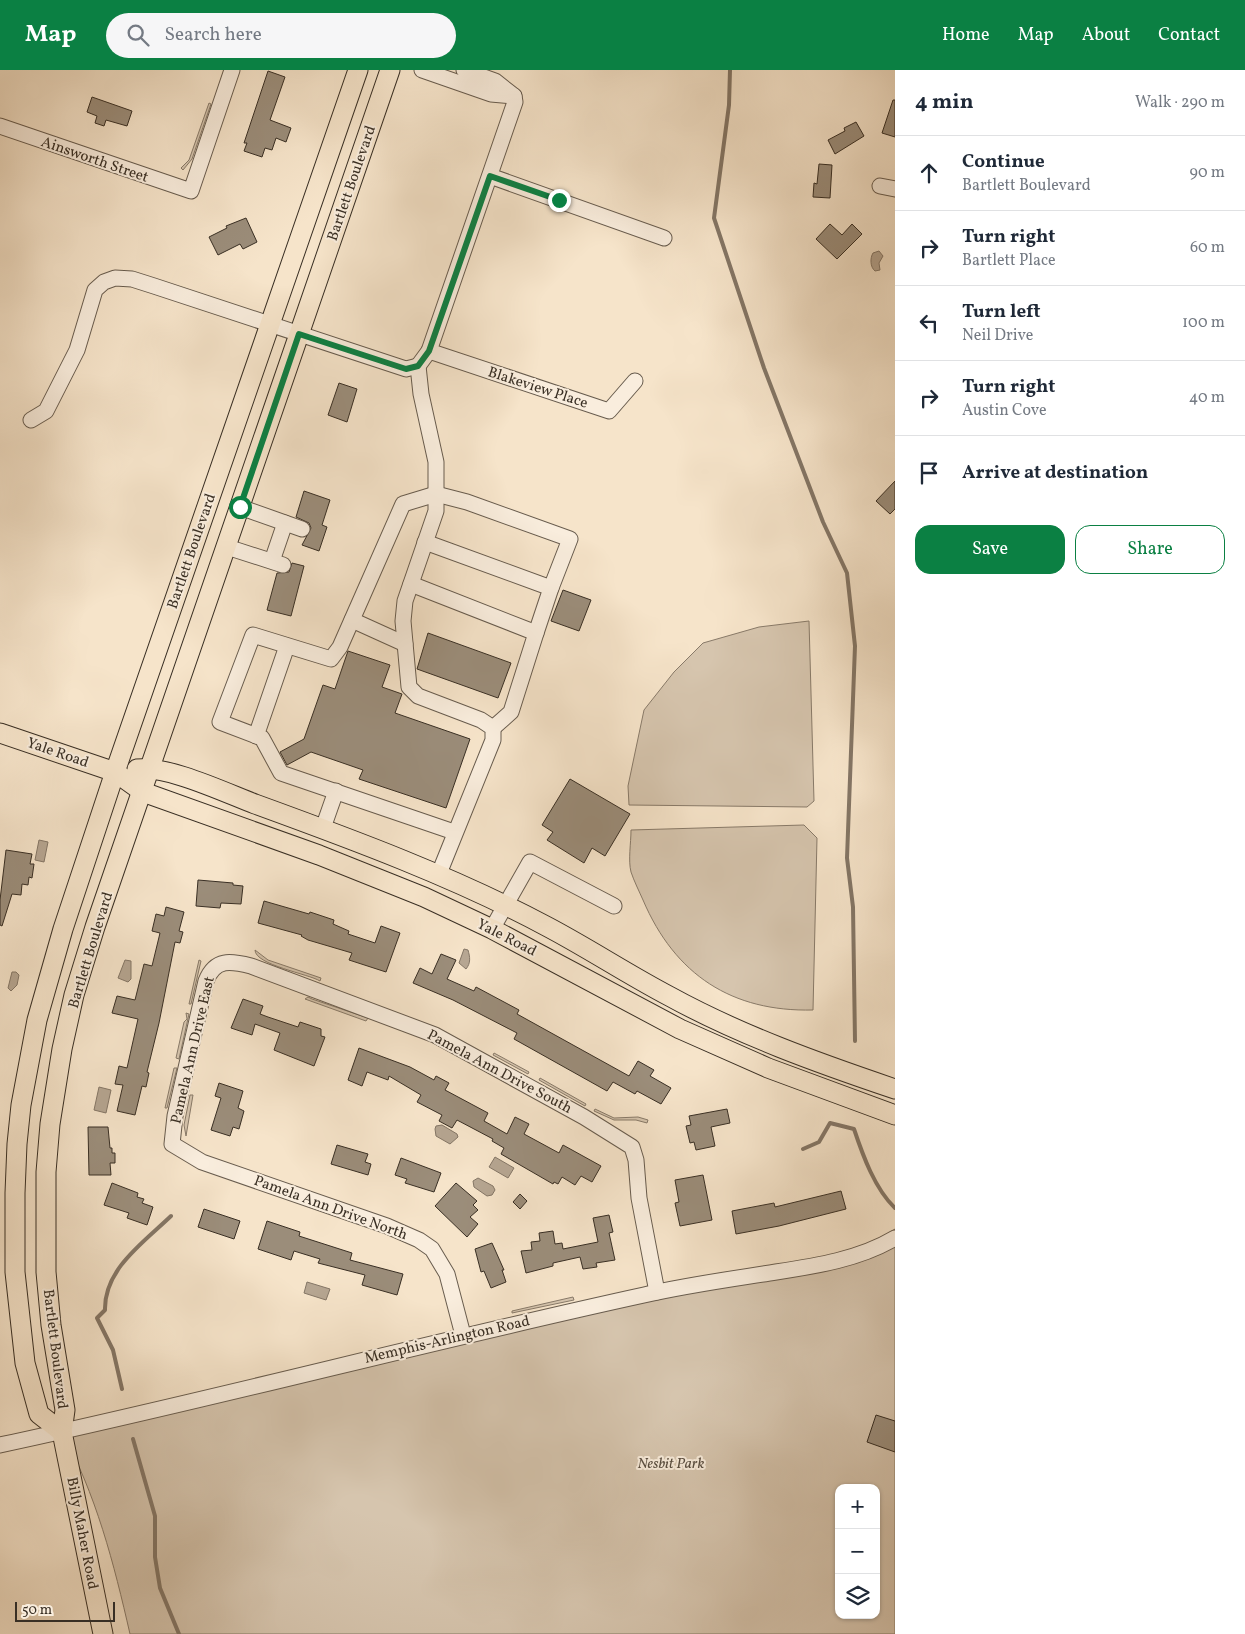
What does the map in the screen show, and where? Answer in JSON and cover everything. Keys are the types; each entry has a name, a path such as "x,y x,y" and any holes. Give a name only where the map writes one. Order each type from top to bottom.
{"main road":[{"name":"Bartlett Boulevard","path":"62,1432 39,1414 25,1363 15,1272 14,1218 21,1105 31,1049 45,990 115,772 358,70"},
{"name":"Bartlett Boulevard","path":"62,1432 65,1410 48,1300 44,1223 46,1172 57,1071 74,995 98,918 143,792 390,70"},
{"path":"203,518 233,528"},
{"name":"Yale Road","path":"0,733 115,772 143,792 319,855 424,897 492,929 680,1029 768,1068 895,1115"},
{"name":"Yale Road","path":"115,772 150,767 323,828 438,876 546,926 669,996 720,1022 798,1054 895,1089"},
{"path":"21,1105 52,1109"},
{"name":"Billy Maher Road","path":"62,1432 103,1634"}],"street":[{"name":"Ainsworth Street","path":"0,126 191,191 232,70"},
{"path":"422,70 491,94 514,96"},
{"path":"464,70 495,81 514,96"},
{"path":"31,420 46,411 77,350 85,330 90,301 95,290 104,282 115,278 132,279 406,369 418,366 429,351 490,176 514,102 514,96"},
{"path":"490,176 664,238"},
{"path":"880,186 895,189"},
{"name":"Blakeview Place","path":"429,351 609,411 635,381"},
{"path":"418,366 421,394 436,462 436,512 405,600 403,622 409,686 418,696 481,720 493,728"},
{"path":"438,876 454,832 493,740 493,728 511,712 551,588 570,539 467,502 436,494 403,504 340,647 332,658 253,635 220,722 262,738 281,773 454,832"},
{"path":"240,507 302,530"},
{"path":"227,547 278,563 285,523"},
{"path":"425,542 551,588"},
{"path":"411,584 536,633"},
{"path":"352,620 405,644"},
{"path":"256,736 287,646"},
{"path":"323,828 336,791"},
{"path":"492,929 530,862 614,906"},
{"name":"Pamela Ann Drive South","path":"223,962 251,966 435,1034 584,1117 637,1143 636,1160 639,1198 657,1292"},
{"name":"Pamela Ann Drive East","path":"172,1144 175,1116 206,981 212,969 223,962"},
{"name":"Pamela Ann Drive North","path":"172,1144 202,1162 387,1226 420,1240 432,1249 447,1274 463,1335"},
{"name":"Memphis-Arlington Road","path":"0,1446 463,1335 657,1292 806,1267 849,1257 884,1245 895,1238"}],"green space":[{"path":"209,103 211,104 192,159 183,170 181,168 189,160"},
{"path":"809,621 814,801 807,807 629,805 628,786 644,710 674,672 703,643 759,627"},
{"path":"804,825 817,838 813,1010 784,1009 757,1004 732,996 710,984 689,968 672,949 656,926 631,872 631,830"},
{"path":"255,950 268,960 321,978 320,981 273,965 257,955"},
{"path":"199,960 201,961 191,1004 189,1004"},
{"path":"308,997 368,1018 366,1021 305,999"},
{"path":"186,1013 189,1014 179,1059 176,1058 184,1022 187,1019"},
{"path":"494,1053 529,1072 528,1074 493,1055"},
{"path":"174,1068 177,1068 167,1108 165,1108"},
{"path":"540,1078 586,1104 585,1106 539,1080"},
{"path":"190,1095 193,1095 186,1136 184,1125"},
{"path":"595,1109 614,1118 638,1117 648,1120 647,1123 636,1120 614,1120 594,1111"},
{"name":"Nesbit Park","path":"895,1229 895,1634 130,1634 103,1530 84,1479 61,1431 826,1257 872,1243"},
{"path":"573,1297 574,1300 512,1313 512,1311"}],"shaded area":[{"path":"879,251 883,256 879,263 880,270 875,271 871,265 871,257 873,253"},
{"path":"39,840 48,842 44,862 35,860"},
{"path":"464,949 468,950 470,958 466,969 459,963"},
{"path":"125,960 131,961 131,979 128,982 118,978"},
{"path":"12,972 16,972 19,975 17,985 11,991 8,988"},
{"path":"99,1087 111,1090 106,1113 94,1110"},
{"path":"442,1125 457,1134 458,1137 450,1144 436,1136 436,1126"},
{"path":"495,1157 514,1168 508,1178 489,1167"},
{"path":"478,1178 493,1186 495,1190 492,1195 487,1196 474,1187 473,1181"},
{"path":"307,1282 330,1289 326,1300 304,1293"}],"building":[{"path":"268,71 285,77 270,120 291,128 286,142 276,138 272,150 265,148 262,157 244,151 247,143 244,143"},
{"path":"92,97 132,111 127,126 106,120 104,126 95,123 97,116 87,112"},
{"path":"893,100 895,100 895,137 882,133"},
{"path":"856,122 864,136 835,154 828,140 845,131 844,128"},
{"path":"819,164 832,165 830,198 813,197 814,183 817,184"},
{"path":"246,218 257,242 243,249 240,244 218,255 209,237 227,228 226,226"},
{"path":"830,224 842,235 852,224 862,234 837,259 816,239"},
{"path":"339,383 357,389 347,422 328,415"},
{"path":"895,481 895,509 890,514 876,501"},
{"path":"304,491 330,500 322,525 327,527 319,551 302,545 311,528 309,523 296,517"},
{"path":"292,563 304,566 291,616 267,610 277,573 289,572"},
{"path":"563,590 591,600 579,631 551,621"},
{"path":"428,633 511,663 498,698 417,669"},
{"path":"348,651 390,665 382,687 402,694 395,713 470,739 446,808 359,779 363,770 311,752 287,765 280,752 304,739 323,685 335,689"},
{"path":"570,779 630,814 605,856 592,848 584,863 547,840 553,832 542,825"},
{"path":"6,850 32,854 30,864 34,864 32,878 29,877 28,885 22,884 21,895 12,894 2,926 0,925 0,900"},
{"path":"198,880 233,883 233,885 243,886 241,904 221,903 220,908 196,906"},
{"path":"264,901 334,920 333,924 349,931 348,934 375,943 381,926 400,933 386,972 349,960 352,953 308,940 302,935 258,923"},
{"path":"166,907 184,912 179,931 183,932 180,943 175,942 147,1072 149,1073 146,1087 142,1086 135,1115 117,1111 123,1085 115,1084 119,1066 127,1068 138,1019 112,1013 117,996 135,1000 144,964 152,966 160,933 152,931 156,914 164,916"},
{"path":"441,954 456,960 447,979 474,991 476,987 519,1010 517,1014 629,1076 638,1061 654,1070 650,1076 671,1088 661,1104 637,1091 635,1094 613,1082 607,1091 514,1039 517,1033 453,1000 413,983 420,968 432,974"},
{"path":"243,999 263,1006 260,1014 298,1027 300,1022 321,1029 321,1036 325,1037 314,1066 274,1050 280,1033 255,1024 252,1035 231,1028"},
{"path":"359,1048 410,1067 434,1080 436,1076 449,1083 445,1090 488,1113 484,1121 507,1134 515,1117 529,1124 524,1134 559,1153 563,1145 601,1166 592,1182 581,1176 575,1185 562,1177 558,1184 554,1182 553,1184 501,1154 504,1148 492,1141 493,1139 457,1120 452,1128 439,1121 442,1115 417,1102 421,1095 389,1076 388,1080 367,1072 362,1086 348,1080"},
{"path":"219,1083 243,1091 238,1108 244,1111 239,1129 233,1127 230,1136 211,1130 221,1098 215,1096"},
{"path":"727,1109 730,1123 711,1127 715,1146 696,1150 694,1142 690,1143 686,1126 691,1125 689,1116"},
{"path":"88,1127 108,1127 110,1148 112,1148 112,1153 115,1153 115,1163 110,1163 111,1175 89,1175"},
{"path":"337,1145 368,1154 365,1162 371,1164 368,1175 331,1164"},
{"path":"401,1158 441,1173 434,1192 405,1183 407,1179 395,1175"},
{"path":"703,1175 712,1220 680,1226 675,1203 679,1202 675,1180"},
{"path":"112,1183 138,1193 137,1197 144,1199 142,1203 153,1207 147,1225 127,1218 129,1213 104,1205"},
{"path":"456,1183 477,1201 473,1205 478,1210 470,1217 478,1224 467,1237 435,1206"},
{"path":"841,1191 846,1209 779,1226 736,1234 732,1211 774,1203 775,1207"},
{"path":"520,1194 527,1201 520,1209 513,1202"},
{"path":"204,1209 240,1221 234,1239 198,1227"},
{"path":"609,1215 613,1232 609,1233 615,1260 596,1263 597,1267 583,1269 580,1257 553,1263 553,1266 526,1273 521,1251 532,1250 531,1242 540,1241 539,1233 553,1231 555,1244 562,1243 563,1249 598,1242 593,1218"},
{"path":"267,1221 300,1232 299,1236 352,1253 350,1260 403,1274 397,1295 362,1285 365,1275 318,1263 320,1259 294,1251 291,1260 258,1249"},
{"path":"492,1243 504,1270 502,1270 506,1282 491,1288 484,1271 481,1272 475,1249"},
{"path":"876,1415 895,1421 895,1452 867,1442"}],"waterway":[{"path":"730,70 729,105 714,218 764,368 823,522 847,573 855,646 847,858 853,907 855,1041"},
{"path":"803,1149 819,1142 830,1123 854,1129 876,1182 895,1208"},
{"path":"122,1389 113,1350 97,1318 105,1310 106,1295 118,1269 138,1246 171,1216"},
{"path":"133,1439 155,1516 155,1557 160,1588 179,1634"}],"route":[{"path":"240,507 299,334 406,369 418,366 429,351 490,176 559,200"}]}
